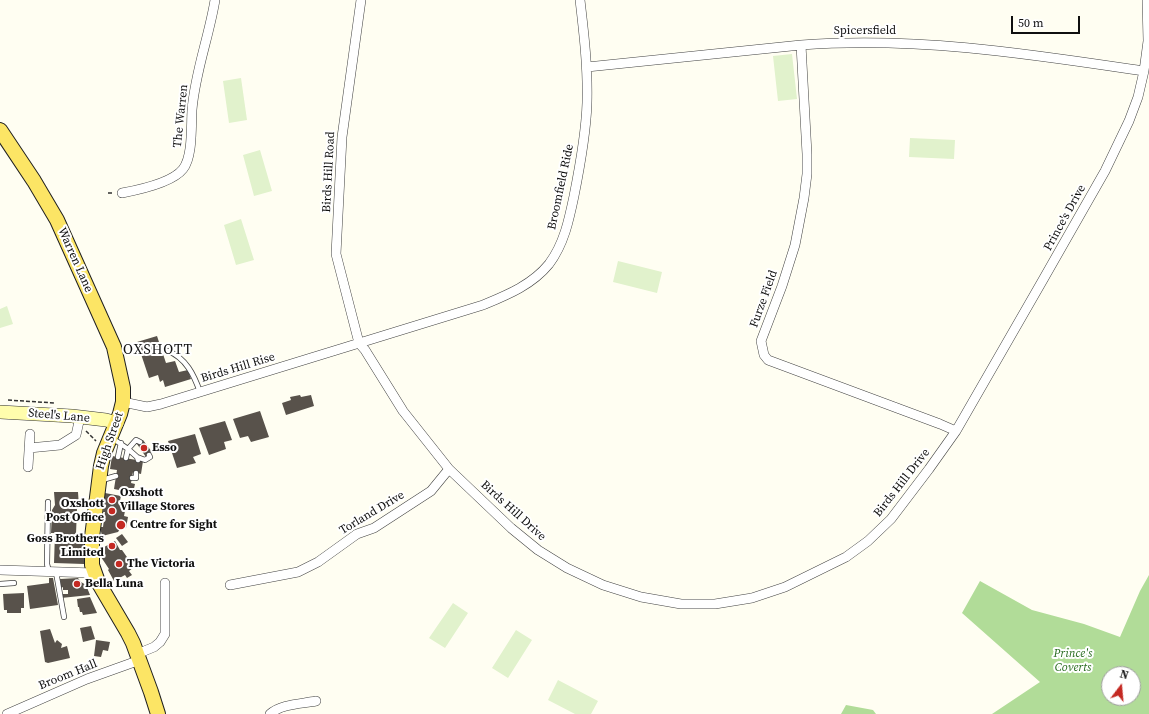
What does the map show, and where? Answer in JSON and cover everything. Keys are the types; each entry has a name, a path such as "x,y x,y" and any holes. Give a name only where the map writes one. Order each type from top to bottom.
{"main road":[{"name":"Warren Lane","path":"0,130 58,220 114,347 123,388 123,402"},
{"name":"High Street","path":"123,402 117,423 116,440 101,466 98,480 92,537 92,557 94,573 128,633 152,692 158,714"}],"street":[{"name":"The Warren","path":"122,193 141,190 177,175 184,168 188,158 194,90 213,14 215,0"},
{"name":"Birds Hill Road","path":"359,343 336,254 342,137 361,0"},
{"name":"Broomfield Ride","path":"359,343 483,305 513,292 536,277 549,264 560,245 567,226 579,171 587,104 587,67 580,0"},
{"name":"Prince's Drive","path":"956,431 1105,171 1129,121 1138,97 1144,71 1148,41 1147,0"},
{"name":"Spicersfield","path":"587,67 837,42 913,44 1013,52 1144,71"},
{"name":"Furze Field","path":"801,45 807,174 795,245 782,286 761,341 764,355 768,360 956,431"},
{"name":"Birds Hill Rise","path":"123,402 140,406 154,406 359,343"},
{"name":"Birds Hill Drive","path":"359,343 365,350 403,411 449,469 511,528 538,550 567,568 603,585 641,597 681,604 715,604 752,598 785,587 846,557 868,541 891,519 930,469 956,431"},
{"name":"Steel's Lane","path":"0,412 80,417 106,420 117,423"},
{"path":"29,448 60,445 76,435 80,417"},
{"path":"28,467 30,434"},
{"name":"Torland Drive","path":"230,585 298,572 318,562 357,534 374,528 431,491 449,469"},
{"path":"0,570 94,573"},
{"name":"Broom Hall","path":"7,714 138,657 154,647 160,642 165,634 165,583"},
{"path":"270,714 274,710 283,707 316,701"}],"lane":[{"path":"168,351 174,353 189,367 200,392"},
{"path":"116,440 138,459 145,460 150,457 149,454"},
{"path":"116,440 118,457"},
{"path":"126,458 128,449 136,440 140,442"},
{"path":"98,480 114,476 116,470"},
{"path":"132,478 136,478 136,473"},
{"path":"48,502 47,564 52,572 64,617"},
{"path":"0,584 14,583"}],"green space":[{"path":"792,54 797,99 778,101 773,56"},
{"path":"241,78 247,120 229,123 223,81"},
{"path":"910,138 955,140 954,159 909,157"},
{"path":"260,150 272,191 254,196 243,155"},
{"path":"241,219 254,260 236,265 224,225"},
{"path":"618,261 662,272 657,293 613,282"},
{"path":"7,306 13,324 0,328 0,309"},
{"name":"Prince's Coverts","path":"1149,575 1149,714 992,714 1040,682 962,613 980,581 1032,610 1084,624 1120,637 1140,591"},
{"path":"453,603 468,613 445,648 429,638"},
{"path":"516,630 532,640 508,678 492,668"},
{"path":"558,680 598,701 591,714 575,714 548,700"},
{"path":"846,705 873,710 876,714 841,714"}],"building":[{"path":"157,336 166,363 175,361 179,372 188,370 191,379 165,387 163,380 160,382 158,375 149,378 137,342"},
{"path":"300,395 301,397 311,395 314,406 286,415 282,403 291,400 290,397"},
{"path":"260,411 269,437 251,442 248,436 240,438 233,419"},
{"path":"225,421 232,440 224,442 226,449 209,455 199,428"},
{"path":"195,434 201,454 193,457 196,463 177,468 168,441"},
{"name":"Esso","path":"143,440 152,452 146,457 137,444"},
{"path":"112,456 143,461 141,474 133,472 131,483 135,484 133,493 114,489 117,470 110,469"},
{"path":"54,492 78,492 79,507 77,508 76,534 83,534 84,537 84,564 54,563 55,533 51,533 52,510 55,505"},
{"path":"105,493 121,496 119,505 126,506 124,516 128,517 126,528 120,529 118,532 102,536 100,527 103,527 105,512 103,512 103,506"},
{"path":"122,534 128,542 122,546 116,538"},
{"name":"The Victoria","path":"115,541 120,550 122,550 134,567 129,571 132,575 127,578 125,575 114,581 108,570 109,569 97,551"},
{"path":"49,578 53,578 58,605 30,609 27,586 49,583"},
{"path":"78,578 86,585 90,595 61,598 60,594 68,594 68,590 63,590 63,587 61,588 60,579"},
{"path":"24,593 24,608 21,608 21,613 7,613 7,610 4,610 3,594"},
{"path":"90,597 97,613 83,615 78,607 77,599"},
{"path":"91,626 95,639 83,642 80,628"},
{"path":"50,629 55,643 57,640 62,644 61,648 67,646 70,658 48,663 45,662 40,631"},
{"path":"96,640 110,642 108,651 103,650 101,657 94,656"}],"place":[{"name":"Esso","path":"144,448"},
{"name":"Oxshott Village Stores","path":"112,500"},
{"name":"Oxshott Post Office","path":"112,511"},
{"name":"Centre for Sight","path":"121,525"},
{"name":"Goss Brothers Limited","path":"112,546"},
{"name":"The Victoria","path":"119,564"},
{"name":"Bella Luna","path":"77,584"}],"district":[{"name":"OXSHOTT","path":"158,350"}]}
